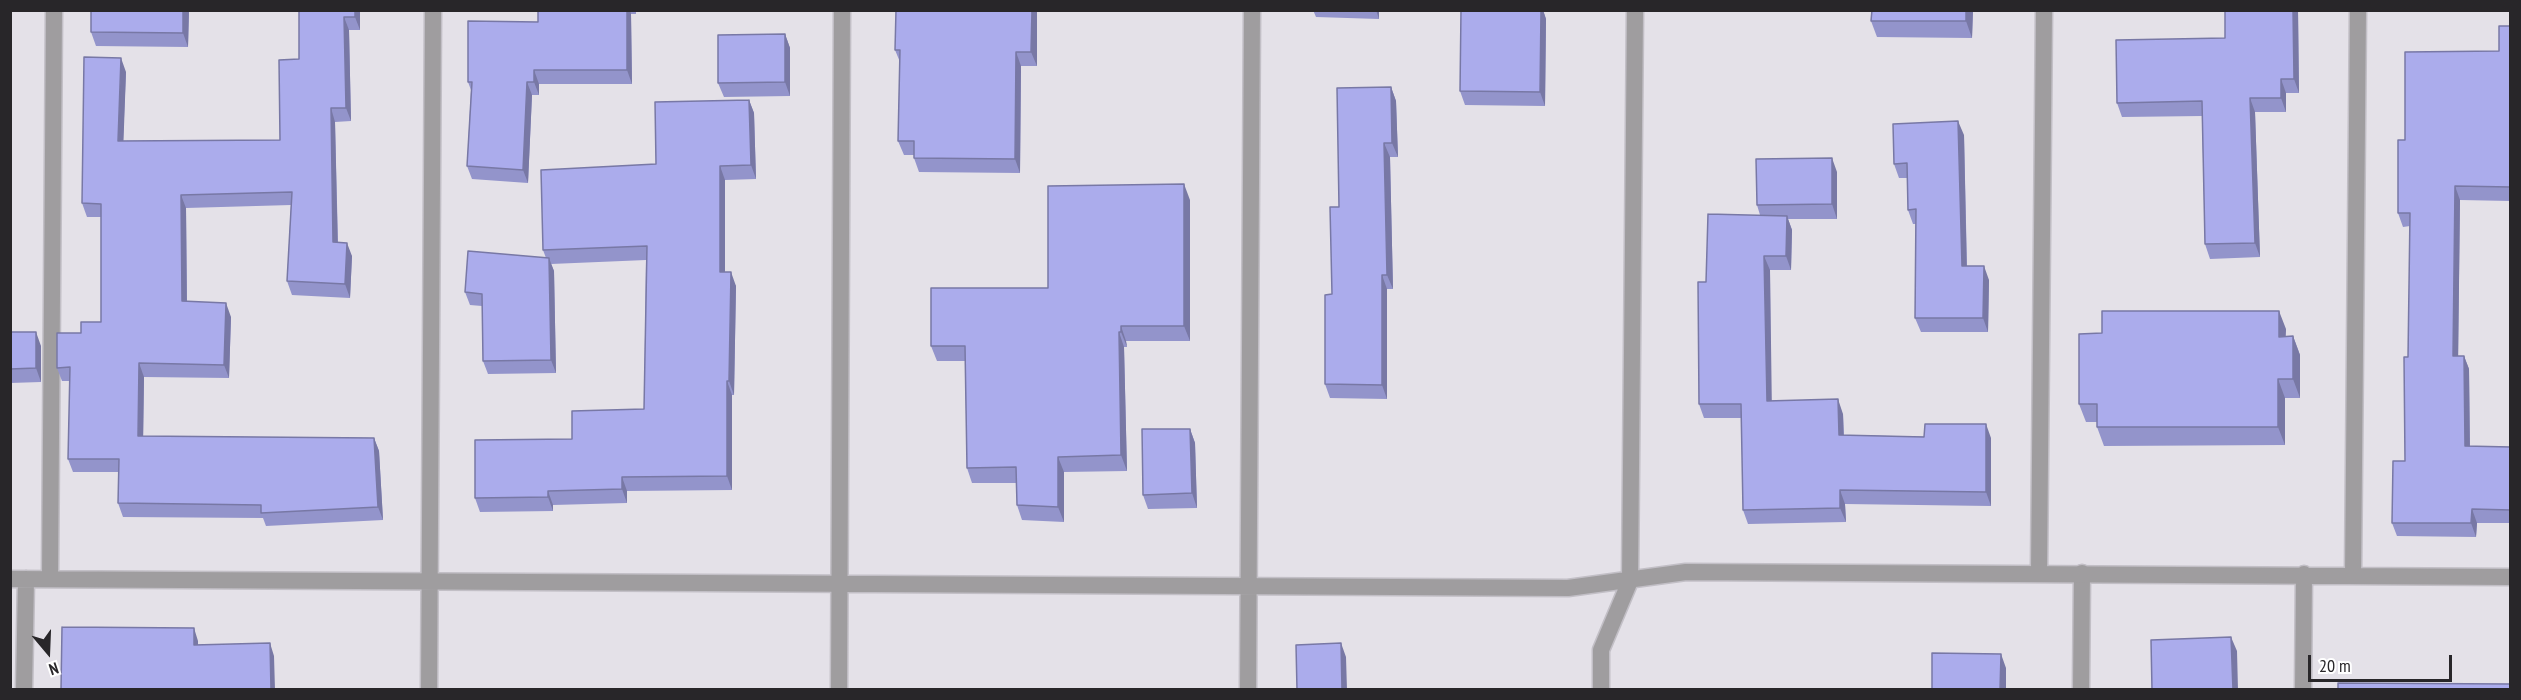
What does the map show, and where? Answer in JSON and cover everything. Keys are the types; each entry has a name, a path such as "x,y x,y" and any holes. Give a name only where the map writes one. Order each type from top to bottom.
{"street":[{"path":"50,578 54,10"},
{"path":"429,690 433,10"},
{"path":"839,690 842,10"},
{"path":"1248,690 1252,10"},
{"path":"1601,690 1601,650 1630,581 1635,10"},
{"path":"2039,572 2044,10"},
{"path":"2354,575 2358,10"},
{"path":"24,690 18,579 1568,588 1686,572 2039,572 2511,577"},
{"path":"2081,690 2082,573"},
{"path":"2302,690 2304,574"}],"building":[{"path":"91,10 183,10 183,33 91,32"},
{"path":"299,10 355,10 355,17 344,17 346,108 331,108 333,242 347,243 345,284 287,281 292,192 181,195 182,301 226,303 224,365 139,363 138,436 374,438 378,507 261,513 261,505 118,503 119,459 68,459 70,367 57,368 57,333 81,333 81,322 101,322 101,204 82,203 84,57 121,58 118,141 280,140 279,60 299,59"},
{"path":"538,10 627,10 627,70 534,70 534,82 527,82 523,170 467,166 472,82 468,82 468,21 538,22"},
{"path":"896,10 1032,10 1031,52 1016,52 1015,159 914,158 914,141 898,141 900,50 895,50"},
{"path":"1461,10 1541,10 1540,92 1460,91"},
{"path":"1872,10 1966,10 1966,21 1871,21"},
{"path":"2225,10 2293,10 2294,79 2281,79 2281,98 2250,98 2255,243 2205,244 2202,101 2117,103 2116,40 2225,38"},
{"path":"2499,26 2511,26 2511,187 2455,186 2453,356 2464,356 2465,446 2511,447 2511,510 2472,509 2471,523 2392,523 2393,461 2405,461 2404,357 2408,357 2410,213 2398,213 2398,140 2405,140 2405,52 2499,51"},
{"path":"785,34 785,82 718,83 718,35"},
{"path":"1391,87 1392,143 1384,143 1387,275 1382,275 1382,385 1325,384 1325,295 1332,294 1330,207 1339,207 1337,88"},
{"path":"749,100 751,165 720,166 720,272 731,272 729,381 727,381 727,476 622,477 622,489 548,491 548,497 475,498 475,440 572,439 572,411 644,409 647,246 543,250 541,170 656,164 655,102"},
{"path":"1958,121 1962,266 1984,266 1983,318 1915,318 1916,209 1908,210 1907,163 1894,164 1893,124"},
{"path":"1832,158 1832,204 1757,205 1756,159"},
{"path":"1184,184 1184,326 1121,326 1121,332 1119,332 1121,455 1058,457 1058,507 1017,505 1016,467 967,468 965,346 931,346 931,288 1048,288 1048,186"},
{"path":"1708,214 1787,216 1786,256 1764,256 1767,401 1838,399 1839,435 1924,437 1925,424 1986,424 1986,492 1840,490 1840,508 1743,510 1741,404 1699,404 1698,282 1706,282"},
{"path":"468,251 549,258 551,360 483,361 482,294 465,292"},
{"path":"2102,311 2279,311 2279,337 2293,336 2293,379 2278,379 2278,427 2097,427 2097,404 2079,404 2079,334 2102,333"},
{"path":"10,332 36,332 36,368 10,369"},
{"path":"1142,429 1190,429 1192,493 1143,495"},
{"path":"62,627 194,628 194,645 270,643 271,690 61,690"},
{"path":"2231,637 2233,690 2152,690 2151,640"},
{"path":"1341,643 1342,690 1297,690 1296,645"},
{"path":"1932,653 2001,654 2000,690 1932,690"},
{"path":"2338,683 2511,684 2511,690 2338,690"}]}
